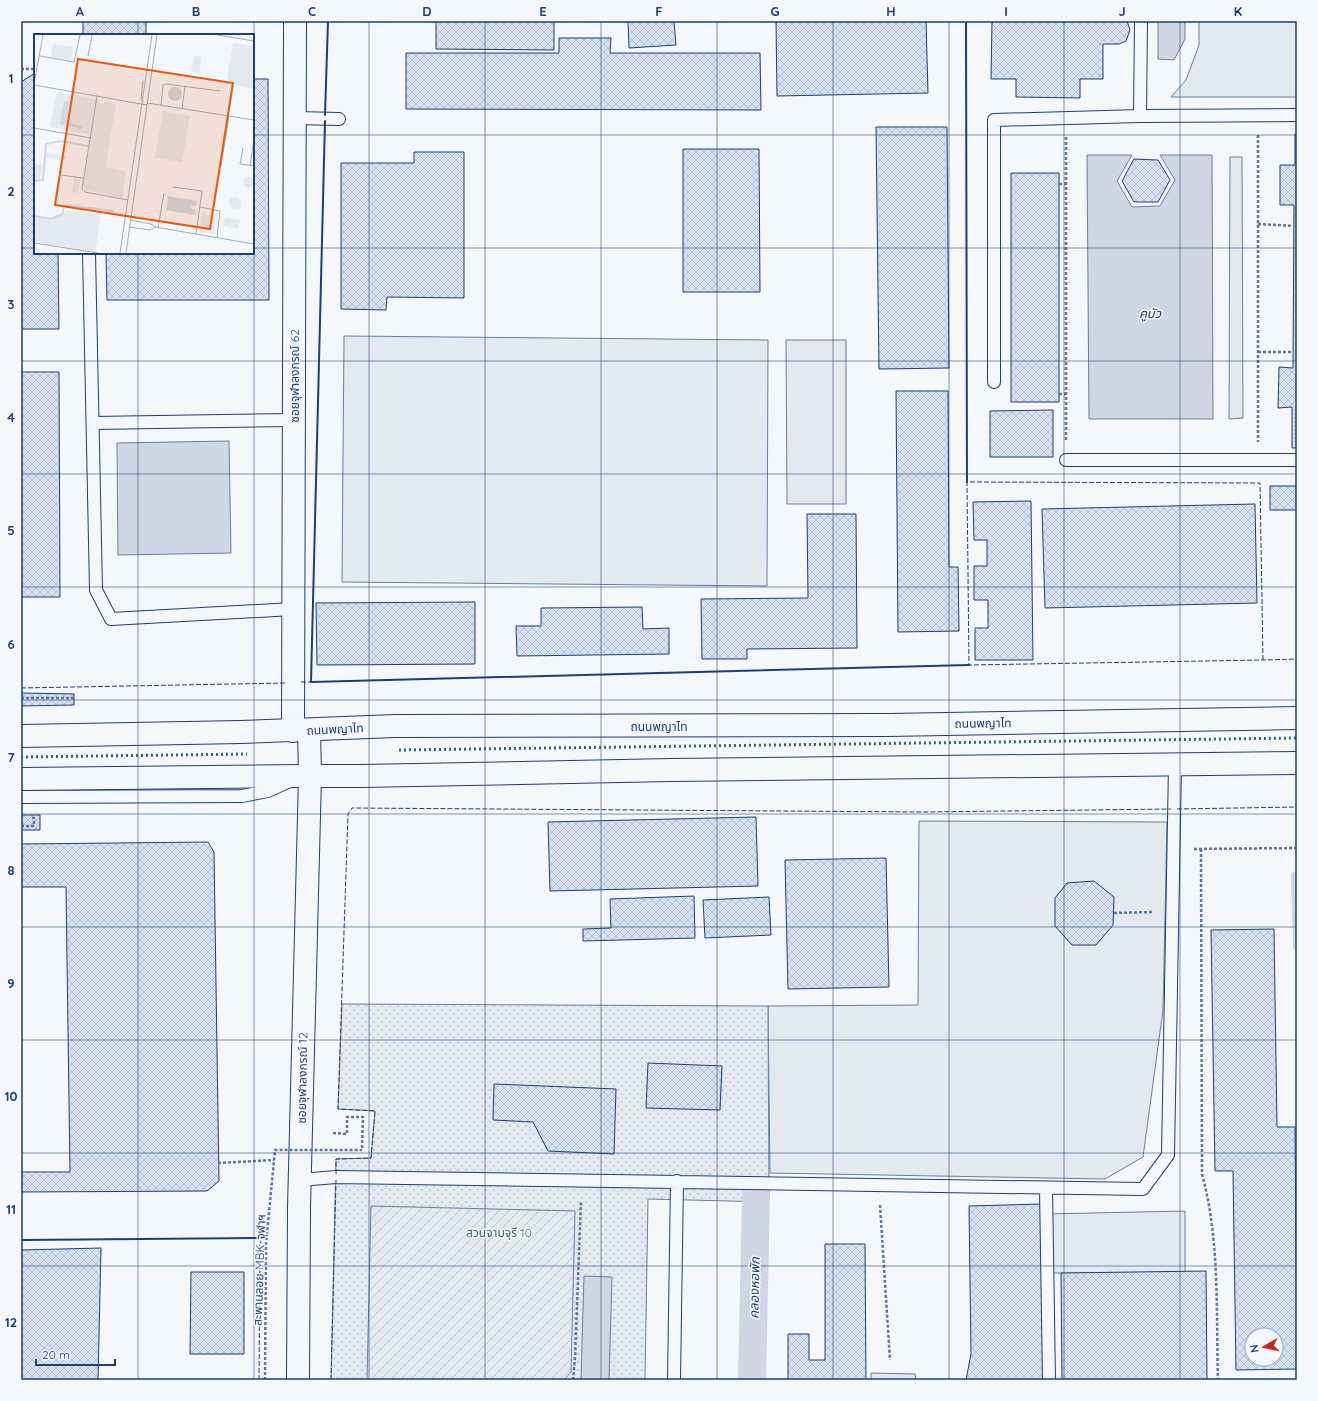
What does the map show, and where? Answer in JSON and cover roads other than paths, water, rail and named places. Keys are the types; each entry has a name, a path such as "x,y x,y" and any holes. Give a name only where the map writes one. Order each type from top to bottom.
{"main road":[{"name":"ซอยจุฬาลงกรณ์ 62","path":"295,21 303,118 294,420 299,577 293,609 301,730"},
{"name":"ถนนพญาไท","path":"21,736 301,730 395,726 888,725 1297,718"},
{"name":"ซอยจุฬาลงกรณ์ 12","path":"298,1380 306,776 301,730"},
{"path":"21,779 1297,763"}],"lane":[{"path":"1140,116 1141,21"},
{"path":"994,382 994,120 1140,116 1297,115"},
{"path":"303,118 339,119"},
{"path":"89,254 96,590 111,619 293,609"},
{"path":"93,423 294,420"},
{"path":"1066,460 1297,460"},
{"path":"300,1180 336,1177 1143,1189 1168,1155 1172,1025 1175,765"},
{"path":"21,797 242,796 268,790 306,776"},
{"path":"674,1380 677,1181"},
{"path":"1046,1188 1049,1380"}],"water":[{"path":"1158,21 1185,21 1185,39 1174,60 1158,59"},
{"name":"คูบัว","path":"1087,155 1132,155 1117,181 1132,207 1160,206 1175,180 1160,155 1212,155 1213,419 1089,419"},
{"path":"229,441 231,553 118,555 117,443"},
{"path":"584,1276 612,1277 609,1380 581,1380"}],"waterway":[{"path":"1295,876 1297,947"},
{"name":"คลองหอพัก","path":"752,1380 756,1195"}],"park label":[{"name":"สวนจามจุรี 10","path":"499,1232"}]}
